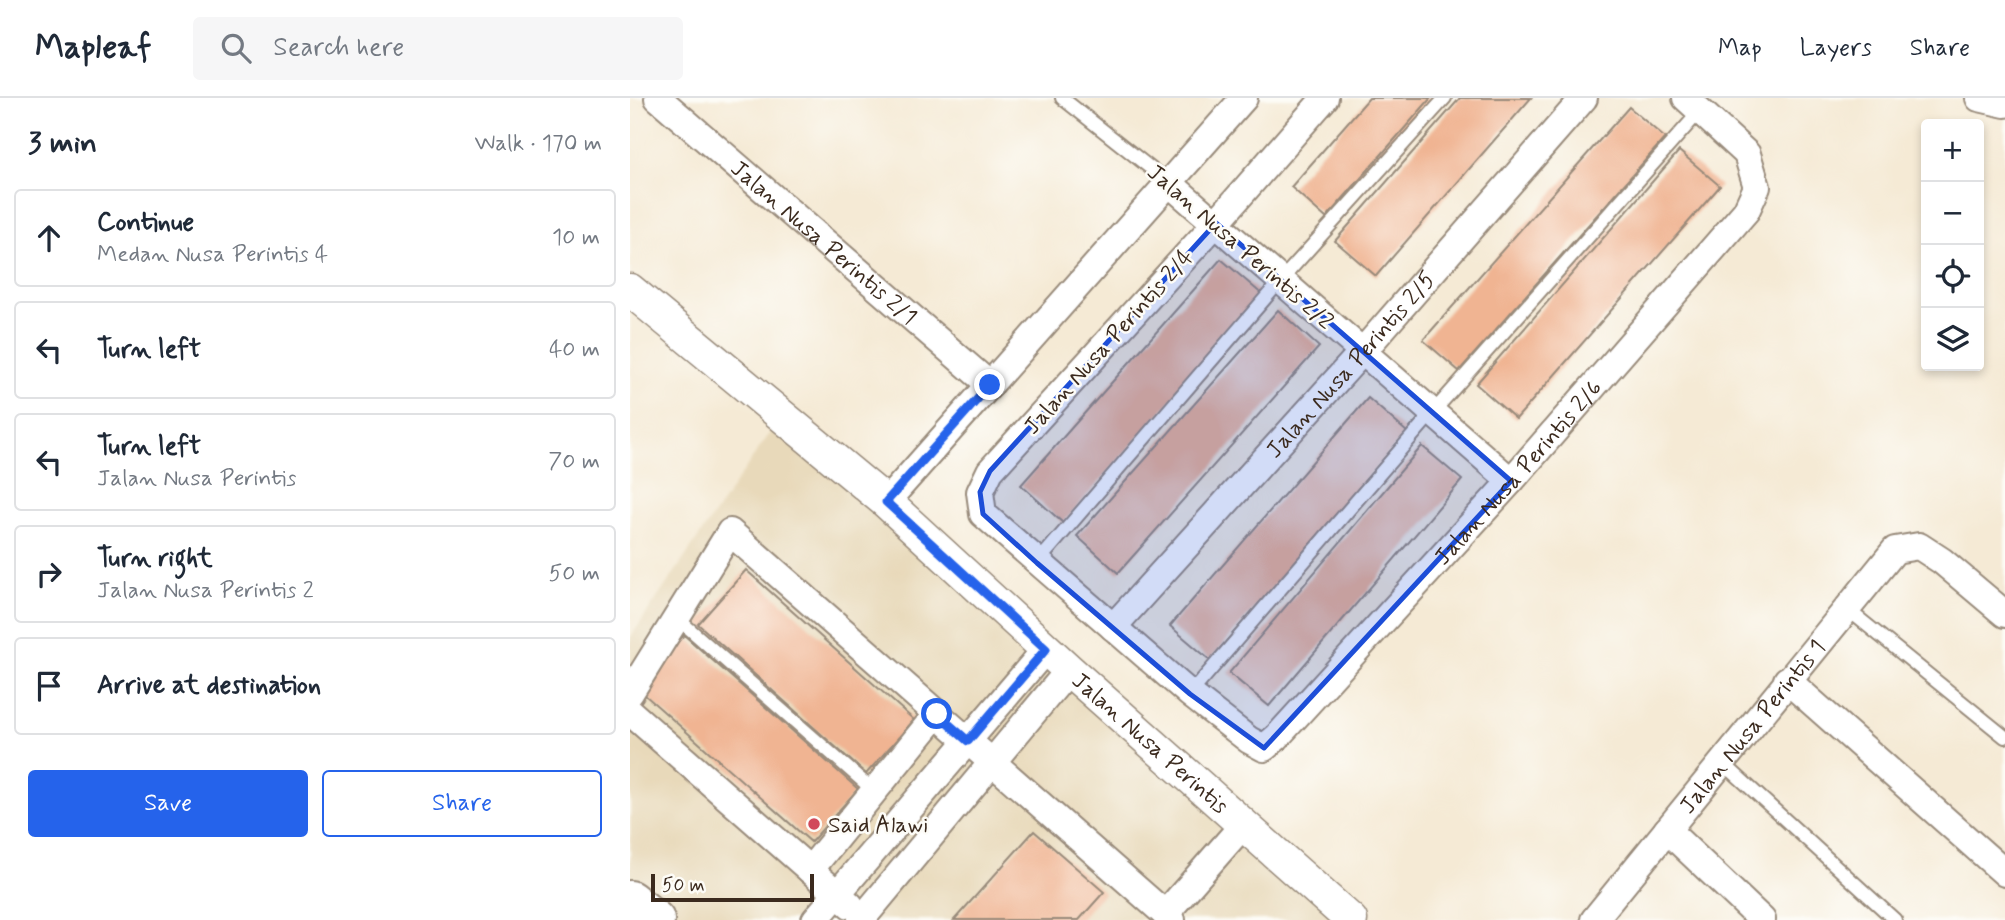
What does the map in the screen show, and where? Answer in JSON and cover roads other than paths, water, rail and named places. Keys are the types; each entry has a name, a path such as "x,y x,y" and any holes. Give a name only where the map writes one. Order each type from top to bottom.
{"main road":[{"path":"630,900 655,920"}],"street":[{"name":"Jalan Nusa Perintis 2/1","path":"658,98 990,385"},
{"path":"886,502 1244,98"},
{"name":"Jalan Nusa Perintis 2/4","path":"1037,564 983,514 980,492 990,471 1216,223 1325,98"},
{"name":"Jalan Nusa Perintis 2/5","path":"1113,627 1363,351 1584,98"},
{"path":"1979,98 2005,104"},
{"name":"Jalan Nusa Perintis 2/6","path":"1190,694 1249,740 1264,748 1277,737 1511,481 1746,211 1757,187 1747,154 1693,105"},
{"name":"Jalan Nusa Perintis 2/2","path":"1168,182 1511,481"},
{"name":"Jalan Nusa Perintis","path":"630,290 886,502 1069,670 1351,920"},
{"path":"630,693 730,532 993,762 1159,915 1243,825"},
{"name":"Jalan Nusa Perintis 1","path":"1597,919 1787,680 1895,550 1919,546 1942,561 2005,614"},
{"path":"1037,564 1190,694"},
{"path":"815,920 1046,649"},
{"path":"630,712 864,919 1069,670"},
{"path":"1787,680 2005,873"},
{"path":"810,870 937,714"},
{"path":"1667,830 1762,920"}],"lane":[{"name":"Jalan Nusa Perintis 2/2","path":"1062,98 1168,182"},
{"path":"1037,564 1281,280 1445,98"},
{"path":"1190,694 1693,105"},
{"path":"1846,608 2005,737"},
{"path":"677,618 874,791"},
{"path":"1722,762 1895,920"}],"place":[{"name":"Said Alawi","path":"814,824"}]}
